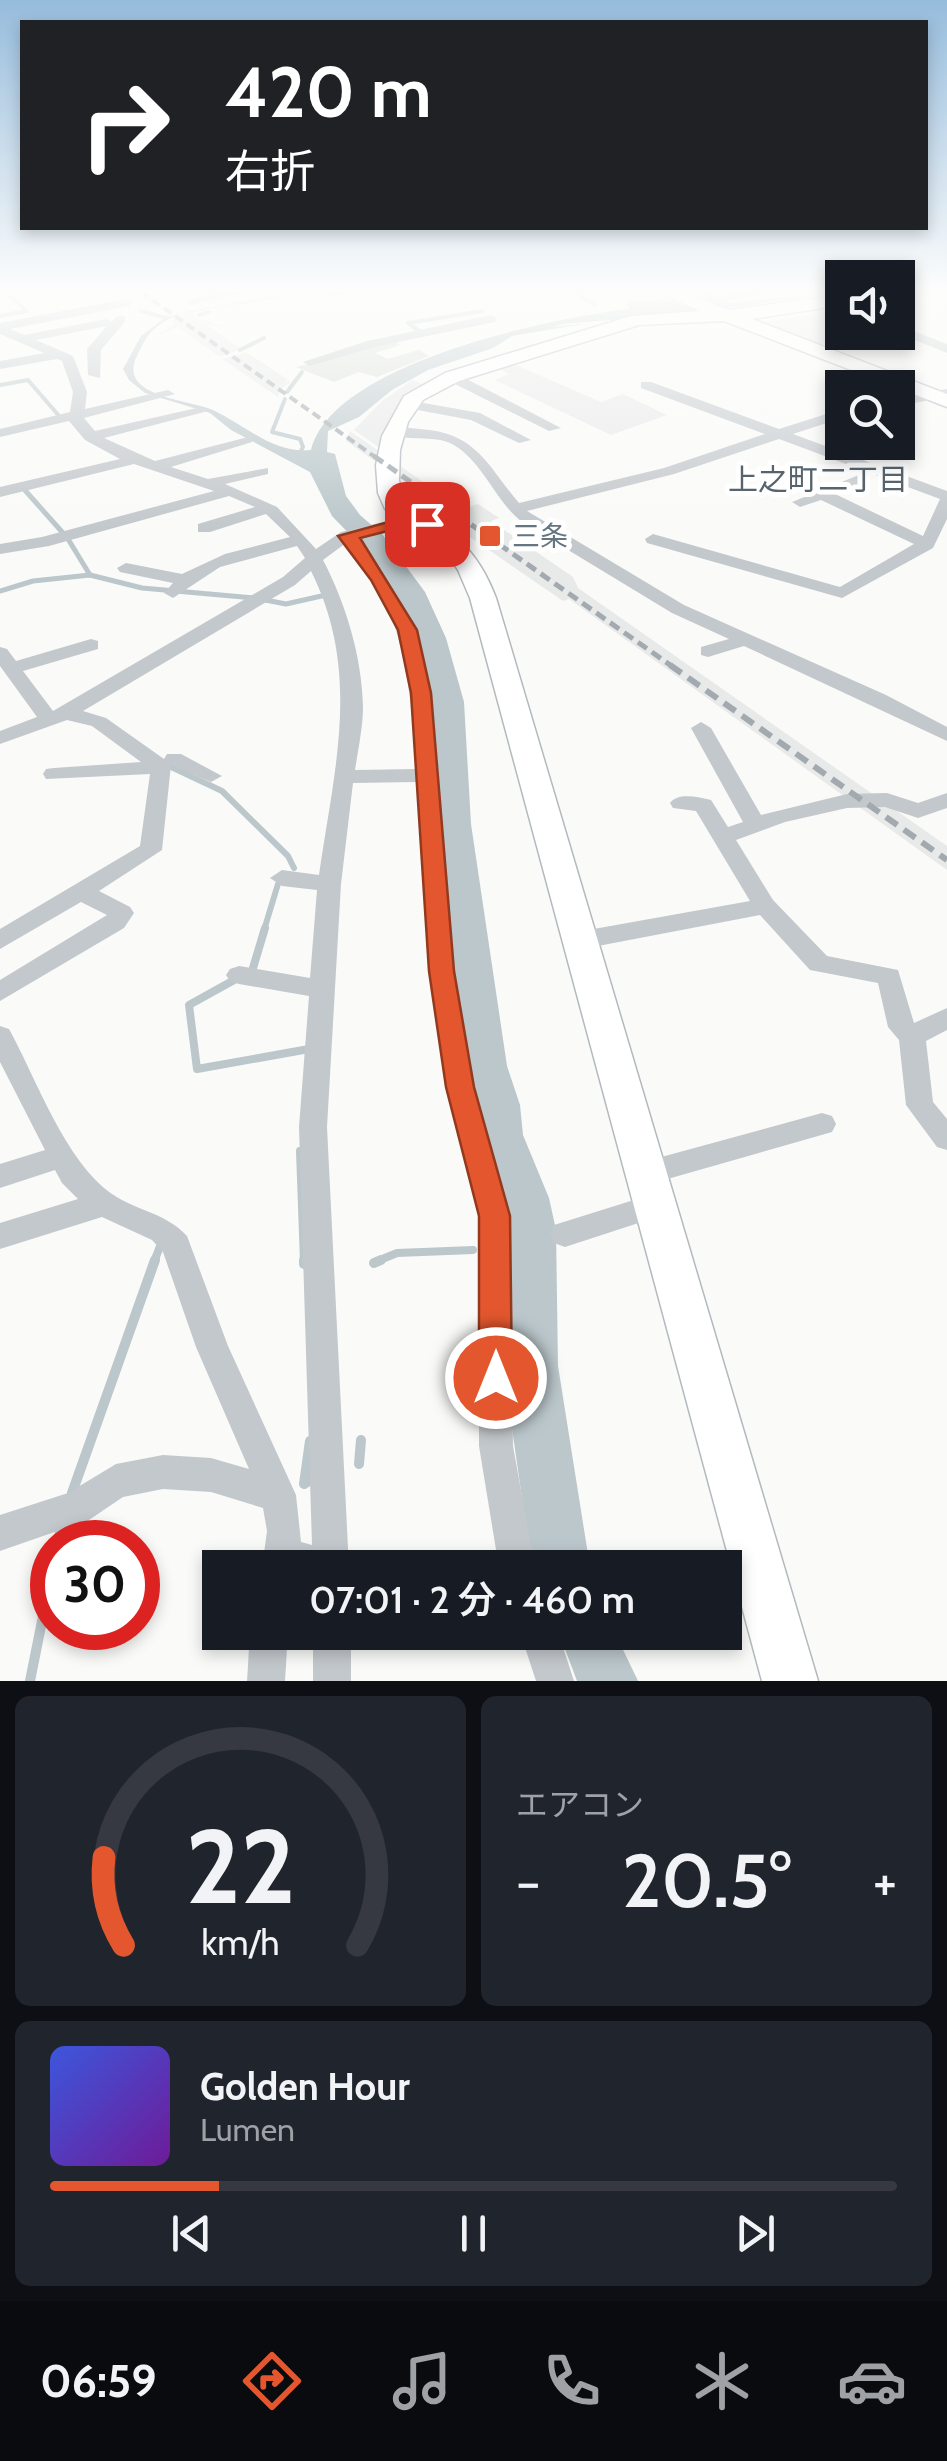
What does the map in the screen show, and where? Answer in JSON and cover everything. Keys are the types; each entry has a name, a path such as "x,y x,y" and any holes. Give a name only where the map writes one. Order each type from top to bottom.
{"street":[{"path":"72,370 80,392 75,416 90,437 143,463 268,508 283,519 317,558 351,682 353,708 329,884 314,1128 329,1550"},
{"path":"95,370 95,375"},
{"path":"472,370 425,390 402,418 384,477 386,490 393,504 441,534 477,578 790,1681"},
{"path":"872,370 942,396"},
{"path":"452,377 554,428"},
{"path":"646,385 782,433 947,499 942,523 927,544 842,593 653,539"},
{"path":"0,433 162,395"},
{"path":"915,400 942,396"},
{"path":"90,437 201,411"},
{"path":"402,418 475,416 524,440"},
{"path":"402,418 462,441 515,509 678,609 944,730"},
{"path":"515,509 669,471 825,419"},
{"path":"0,492 247,439"},
{"path":"2,545 42,542 263,470"},
{"path":"800,502 859,480"},
{"path":"822,494 927,544"},
{"path":"204,528 268,508"},
{"path":"0,738 58,716 273,591 332,543 417,519"},
{"path":"348,536 372,567 408,630 421,693 441,971 460,1087 494,1216 496,1446 514,1550"},
{"path":"126,568 178,587 202,568 299,540"},
{"path":"708,651 743,640"},
{"path":"0,692 12,669 90,645"},
{"path":"12,669 58,716 100,722 211,776"},
{"path":"701,728 755,824"},
{"path":"54,774 172,759"},
{"path":"0,940 151,850 172,759"},
{"path":"344,776 426,775"},
{"path":"722,837 755,824 847,801 887,800 918,811 947,800"},
{"path":"681,803 703,804 765,906 820,964 889,976 901,1027 912,1036 920,1105 947,1139"},
{"path":"282,878 329,884"},
{"path":"0,992 115,922 122,913 83,893"},
{"path":"577,941 765,906"},
{"path":"239,975 324,990"},
{"path":"912,1036 947,1018"},
{"path":"0,1036 9,1071 72,1176 103,1204 163,1231 176,1245 212,1347 278,1495 285,1531 282,1550"},
{"path":"565,1234 648,1190 822,1124"},
{"path":"0,1176 61,1156"},
{"path":"0,1236 103,1204"},
{"path":"0,1533 76,1508 116,1482 163,1472 211,1475 278,1495"},
{"path":"266,1681 267,1650"},
{"path":"332,1650 332,1681"},
{"path":"544,1650 554,1681"}],"shaded area":[{"path":"124,370 133,370 137,380 159,395 213,410 284,448 311,450 328,419 360,392 399,370 427,370 392,390 359,417 328,431 327,452 335,454 346,496 382,534 425,592 446,638 464,702 471,824 507,1066 520,1105 523,1135 549,1198 556,1230 558,1366 587,1550 532,1550 527,1533 457,1045 429,701 361,546 332,516 310,472 231,430 210,413 145,393"},
{"path":"239,370 274,370 287,379 285,386 288,380 290,383 278,397"},
{"path":"305,370 393,370 377,377 359,372 334,382"},
{"path":"502,370 528,370 601,402 623,394 667,415 611,435 495,380 509,374"},
{"path":"412,380 427,386 384,451 354,430 382,401"},
{"path":"350,431 462,509 478,504 499,518 491,521 573,577 578,588 947,846 947,870 569,599 563,601 445,520 453,516 346,441"},
{"path":"565,1650 623,1650 638,1681 577,1681"}],"waterway":[{"path":"287,392 302,372"},
{"path":"0,385 28,380 60,417"},
{"path":"285,399 272,432 300,439 303,447 298,456"},
{"path":"23,488 63,533"},
{"path":"68,539 90,575"},
{"path":"0,591 33,581 90,575"},
{"path":"90,575 142,588 254,598"},
{"path":"260,599 286,604 326,595"},
{"path":"167,765 222,791 288,856 294,868"},
{"path":"264,930 278,884"},
{"path":"253,968 265,928"},
{"path":"236,979 189,1005 197,1069 309,1049"},
{"path":"300,1151 304,1262"},
{"path":"154,1262 162,1241"},
{"path":"375,1262 397,1253 473,1250"},
{"path":"72,1493 155,1260"},
{"path":"374,1263 381,1260"},
{"path":"359,1464 361,1440"},
{"path":"310,1441 304,1484 310,1480"},
{"path":"30,1681 36,1650"}],"railway":[{"path":"252,370 378,459"},
{"path":"374,456 673,667"},
{"path":"670,665 947,860"}],"place":[{"name":"三条","path":"490,536"}],"district":[{"name":"上之町二丁目","path":"818,480"}],"route":[{"path":"427,524 417,519 346,536 355,542 408,630 421,693 441,971 460,1087 494,1216 496,1378"}]}
